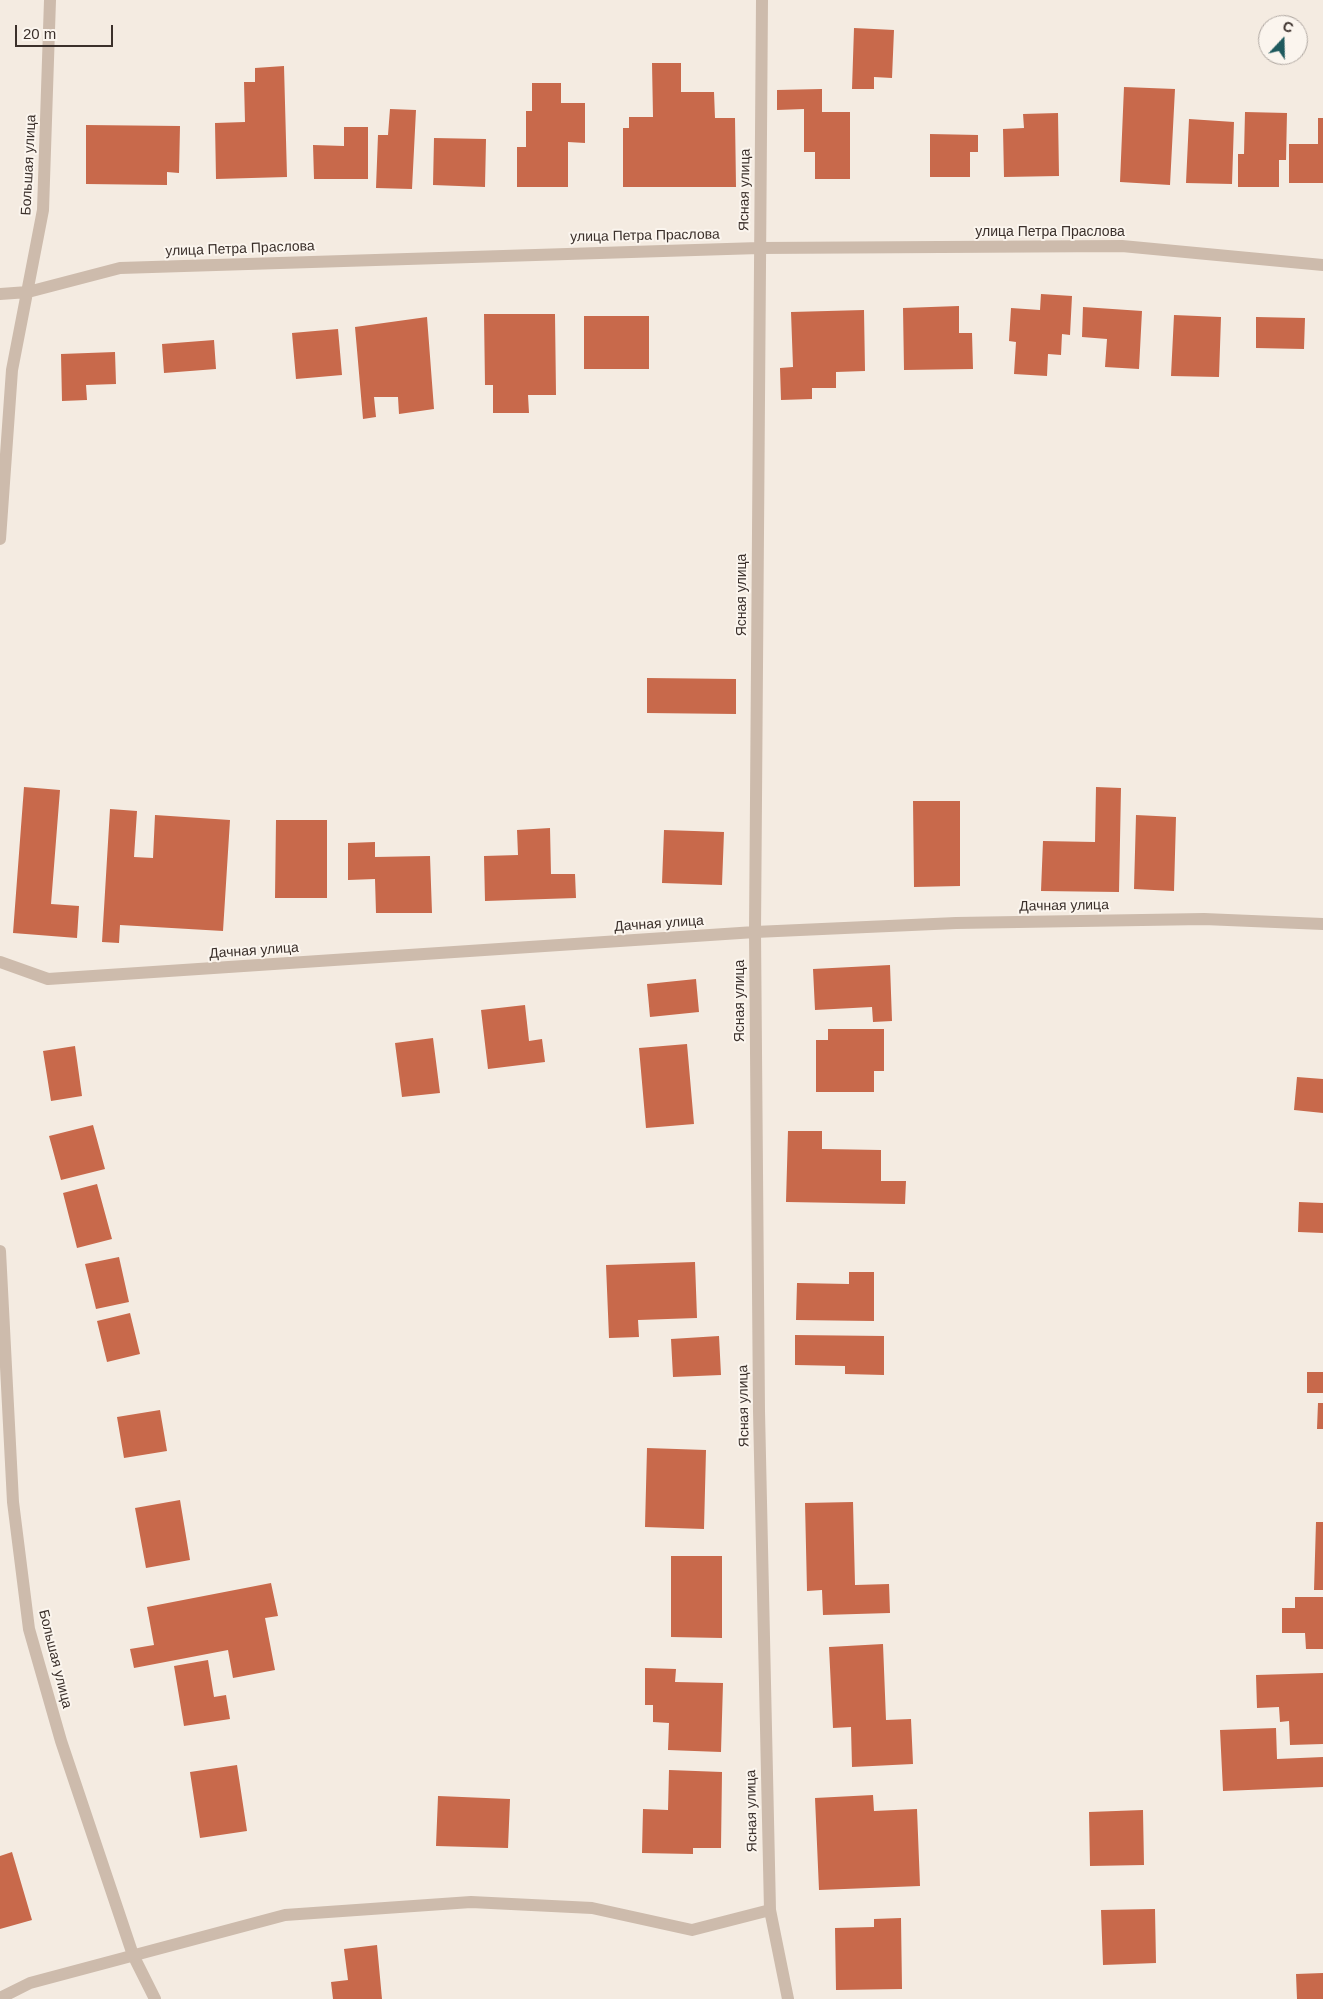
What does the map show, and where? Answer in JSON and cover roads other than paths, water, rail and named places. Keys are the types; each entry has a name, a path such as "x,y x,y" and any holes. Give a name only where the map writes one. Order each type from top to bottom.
{"street":[{"name":"Большая улица","path":"0,539 12,370 43,210 50,0"},
{"name":"Ясная улица","path":"762,0 755,932 759,1421 770,1910 788,1999"},
{"name":"улица Петра Праслова","path":"0,294 28,292 120,268 759,248 1122,246 1323,265"},
{"name":"Дачная улица","path":"0,962 48,979 755,932 956,923 1184,919 1323,924"},
{"name":"Большая улица","path":"0,1251 13,1502 29,1629 61,1741 133,1955 155,1999"},
{"path":"0,1998 30,1983 284,1915 471,1902 592,1908 692,1930 770,1910"}]}
